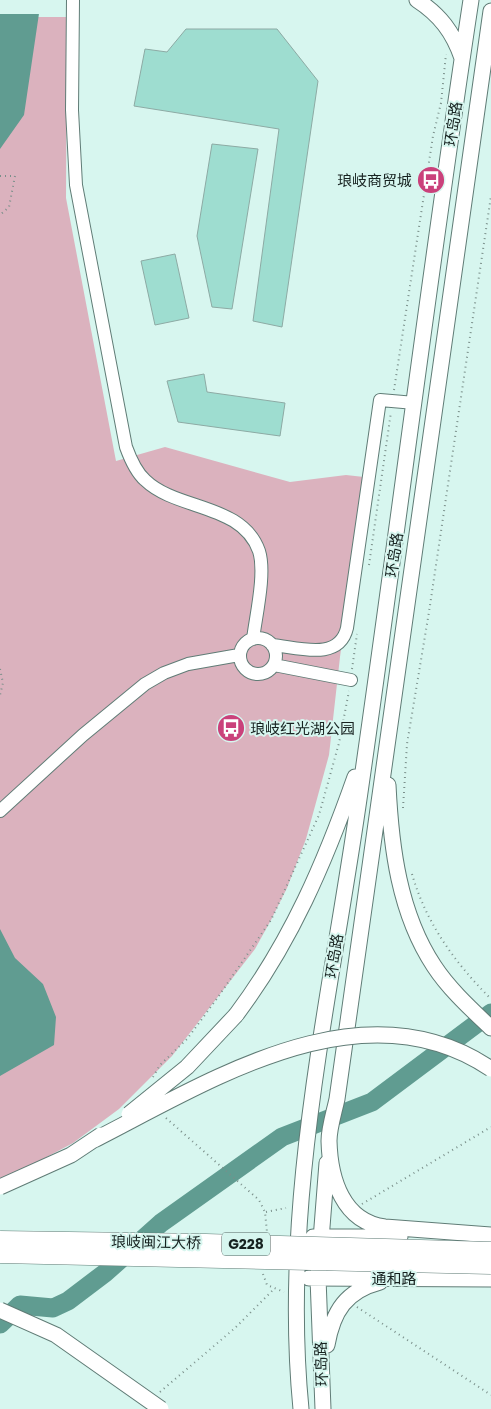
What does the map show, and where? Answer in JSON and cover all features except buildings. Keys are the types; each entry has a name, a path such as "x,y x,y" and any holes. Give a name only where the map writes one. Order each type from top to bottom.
{"highway":[{"name":"琅岐闽江大桥","path":"0,1240 206,1242 491,1251"},
{"name":"琅岐闽江大桥","path":"0,1254 491,1265"}],"main road":[{"path":"417,0 433,11 445,23 462,59"},
{"name":"环岛路","path":"301,1409 298,1375 298,1278 311,1110 367,745 471,0"},
{"name":"环岛路","path":"323,1409 318,1278 329,1140 337,1099 482,62 491,11"},
{"path":"482,62 491,47"},
{"path":"94,1140 180,1073 236,1015 261,983 300,914 331,846 367,745"},
{"path":"387,746 393,853 403,894 421,945 445,980 491,1028"},
{"path":"0,1187 53,1164 189,1090 246,1065 301,1045 348,1035 403,1037 438,1044 469,1056 491,1069"},
{"path":"329,1140 337,1189 344,1203 360,1219 370,1224 385,1227 491,1236"},
{"path":"300,1237 491,1236"},
{"name":"通和路","path":"298,1278 491,1279"},
{"path":"321,1381 330,1326 345,1301 367,1286 404,1278"},
{"path":"0,1310 56,1335 156,1405"}],"street":[{"path":"73,0 72,110 76,185 126,447 144,480 156,488 227,517 248,531 259,552 261,571 253,639"},
{"path":"272,645 326,650 338,645 346,633 380,400 415,403"},
{"path":"253,639 264,639 272,645 276,655 274,665 262,674 251,674 242,666 239,655 243,645 253,639"},
{"path":"0,811 83,735 145,684 164,673 188,664 239,655"},
{"path":"274,665 351,680"}],"path":[{"path":"367,574 432,136 441,103 446,50"},
{"path":"0,176 15,176 9,207 0,215"},
{"path":"403,810 407,744 429,612 491,196"},
{"path":"153,1083 160,1065 187,1039 255,944 271,920 287,888 319,815 339,744 358,631"},
{"path":"0,669 3,683 0,695"},
{"path":"411,871 418,894 433,927 474,981 491,999"},
{"path":"163,1114 247,1188"},
{"path":"358,1207 491,1127"},
{"path":"265,1212 286,1208"},
{"path":"156,1405 274,1289"},
{"path":"350,1302 491,1395"}],"shaded area":[{"path":"0,0 41,0 24,115 0,149"},
{"path":"0,17 67,17 66,198 116,461 165,447 290,482 346,475 364,477 329,755 306,839 287,888 271,920 255,949 172,1056 119,1109 73,1143 13,1175 0,1178"},
{"path":"0,929 15,958 43,984 56,1017 54,1045 0,1076"}],"pier":[{"path":"0,0 43,0 40,14 0,14"}],"waterway":[{"path":"0,1324 20,1305 53,1308 68,1301 105,1273 161,1223 282,1137 372,1102 491,1013"}],"place":[{"name":"琅岐商贸城","path":"431,180"},
{"name":"琅岐红光湖公园","path":"231,728"}]}
